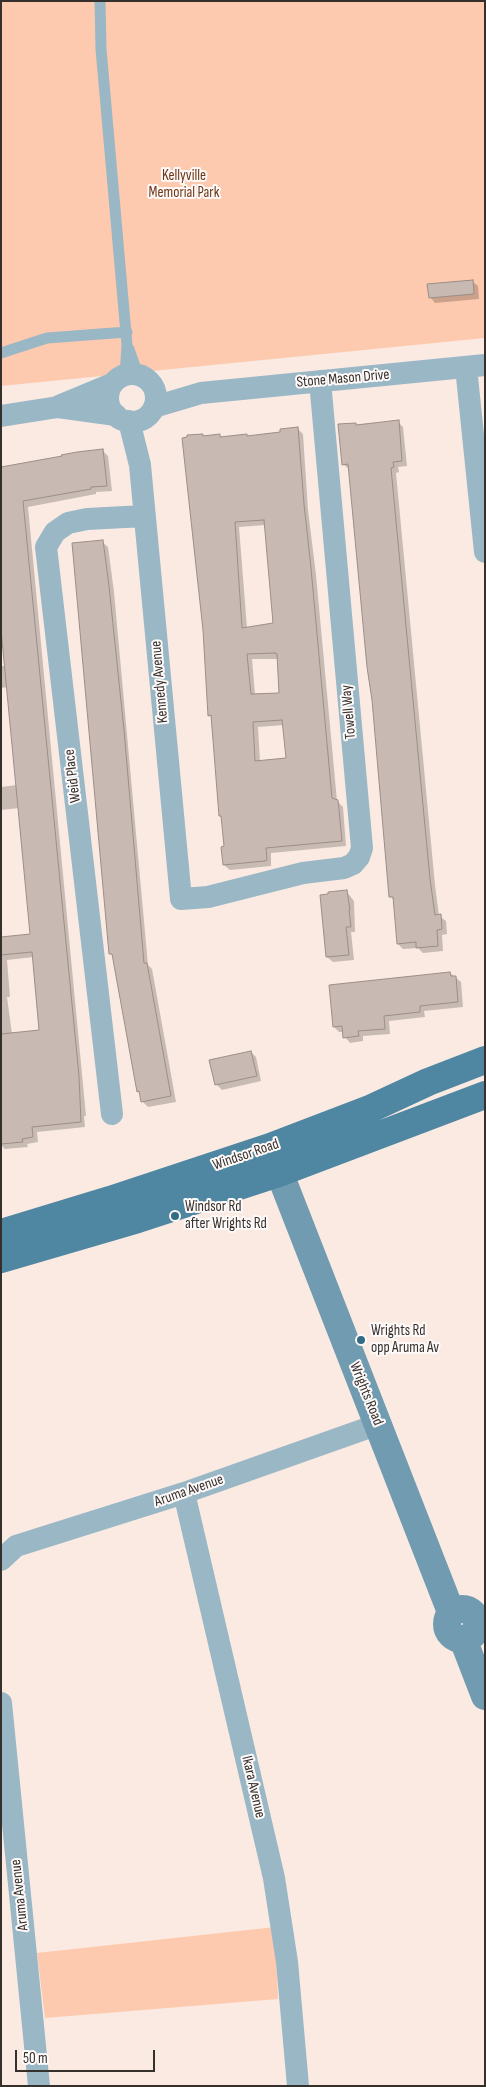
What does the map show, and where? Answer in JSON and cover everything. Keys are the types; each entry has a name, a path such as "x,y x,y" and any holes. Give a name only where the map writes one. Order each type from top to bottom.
{"main road":[{"name":"Windsor Road","path":"1,1233 110,1200 270,1147 372,1108 428,1082 485,1060"},
{"name":"Windsor Road","path":"1,1259 138,1219 279,1173 485,1095"}],"street":[{"name":"Stone Mason Drive","path":"1,416 134,398 475,366"},
{"path":"475,366 485,552"},
{"name":"Towell Way","path":"181,899 208,897 302,873 344,868 353,864 359,857 362,848 320,381"},
{"name":"Stone Mason Drive","path":"58,407 134,398"},
{"name":"Kennedy Avenue","path":"134,398 181,899"},
{"name":"Weid Place","path":"112,1114 46,548 55,532 68,523 87,519 144,516"},
{"name":"Wrights Road","path":"270,1147 378,1424 469,1622 485,1696"},
{"name":"Aruma Avenue","path":"1,1560 16,1546 184,1493 378,1424"},
{"name":"Ikara Avenue","path":"184,1493 274,1878 287,1962 298,2086"},
{"name":"Aruma Avenue","path":"1,1704 39,2086"}],"lane":[{"path":"100,1 101,49 126,332 134,398"},
{"path":"1,353 47,338 126,332"}],"green space":[{"name":"Kellyville Memorial Park","path":"1,1 485,1 485,338 1,386"},
{"path":"275,1927 278,1999 45,2018 37,1953"}],"building":[{"path":"473,280 474,294 429,298 427,284"},
{"path":"399,420 402,461 393,462 394,467 391,468 430,879 435,915 441,914 442,929 437,930 438,946 416,948 416,942 397,944 393,897 389,897 372,700 367,667 348,464 342,465 338,424 356,423 356,425"},
{"path":"298,427 332,798 338,800 342,841 266,848 267,860 265,861 223,865 221,847 224,846 221,816 219,816 211,715 208,716 203,630 182,438 187,437 187,435 203,434 203,436 220,434 220,437 247,434 247,436 280,432 280,429","holes":["264,520 273,623 242,628 235,522","247,654 277,654 279,693 251,694","282,720 286,758 255,761 253,722"]},
{"path":"103,449 107,486 91,487 91,489 23,501 79,1076 81,1122 32,1127 33,1137 22,1139 23,1142 1,1144 1,1034 39,1030 32,952 1,955 1,937 30,934 1,630 1,467 77,452"},
{"path":"103,540 124,730 144,963 147,963 171,1096 141,1102 139,1091 137,1092 112,954 109,954 72,543"},
{"path":"347,890 351,927 346,927 349,955 326,957 320,895"},
{"path":"450,972 451,976 456,976 458,1002 420,1006 420,1012 384,1016 385,1029 358,1031 359,1036 343,1038 342,1026 333,1027 329,985"},
{"path":"251,1051 257,1076 215,1085 209,1060"}],"place":[{"name":"Windsor Rd after Wrights Rd","path":"175,1216"},
{"name":"Wrights Rd opp Aruma Av","path":"361,1340"}]}
